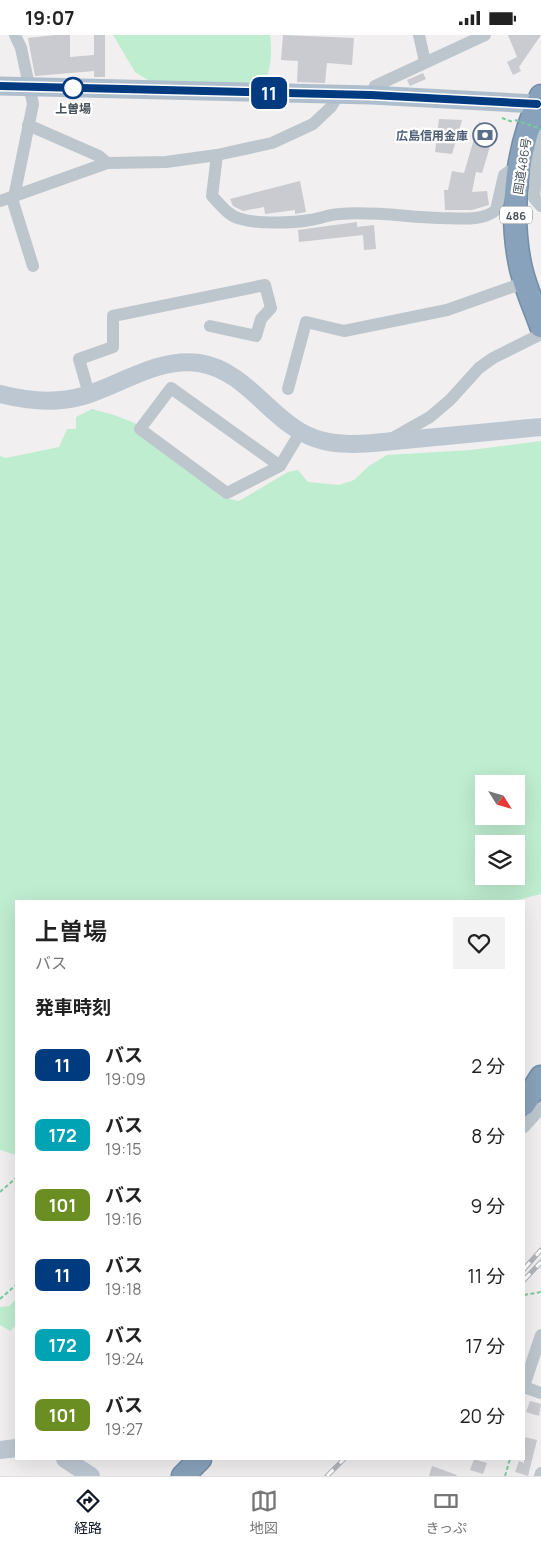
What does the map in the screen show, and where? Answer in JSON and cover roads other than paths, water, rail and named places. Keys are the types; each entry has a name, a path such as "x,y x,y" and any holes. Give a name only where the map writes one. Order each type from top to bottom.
{"highway":[{"name":"国道486号","path":"540,102 528,127 532,163 516,213 520,265 541,325"},
{"path":"525,1102 541,1077"},
{"path":"183,1476 199,1460"}],"main road":[{"path":"0,86 371,95 540,102"}],"street":[{"path":"15,35 21,48 31,87 33,104 13,202 33,266"},
{"path":"419,35 425,62"},
{"path":"371,95 375,86 485,35"},
{"path":"0,201 107,163 166,162 217,155 272,143 313,124 331,107 338,95"},
{"path":"28,125 99,156 107,163"},
{"path":"541,136 532,163 534,198 541,206"},
{"path":"217,155 212,196 230,215 242,220 261,221 309,221 339,214 357,213 404,217 471,219 491,214 496,210 504,175 532,163"},
{"path":"288,389 306,322 344,331 447,310 526,282"},
{"path":"88,394 79,359 113,347 113,316 265,285 271,308 260,319 256,336 210,326"},
{"path":"386,441 430,417 450,400 479,368 493,357 541,334"},
{"path":"0,394 32,401 58,401 88,394 166,365 199,363 219,368 237,379 300,431 323,441 348,444 541,427"},
{"path":"280,466 172,389 140,429 227,493 280,466 300,431"},
{"path":"525,1126 541,1108"},
{"path":"525,1383 541,1335"},
{"path":"525,1386 541,1393"},
{"path":"0,1449 15,1448"},
{"path":"67,1460 91,1476"}],"railway":[{"path":"525,1268 541,1250"},
{"path":"525,1279 541,1262"},
{"path":"327,1476 343,1460"}],"place":[{"name":"上曽場","path":"73,88"},
{"name":"広島信用金庫","path":"485,135"}]}
